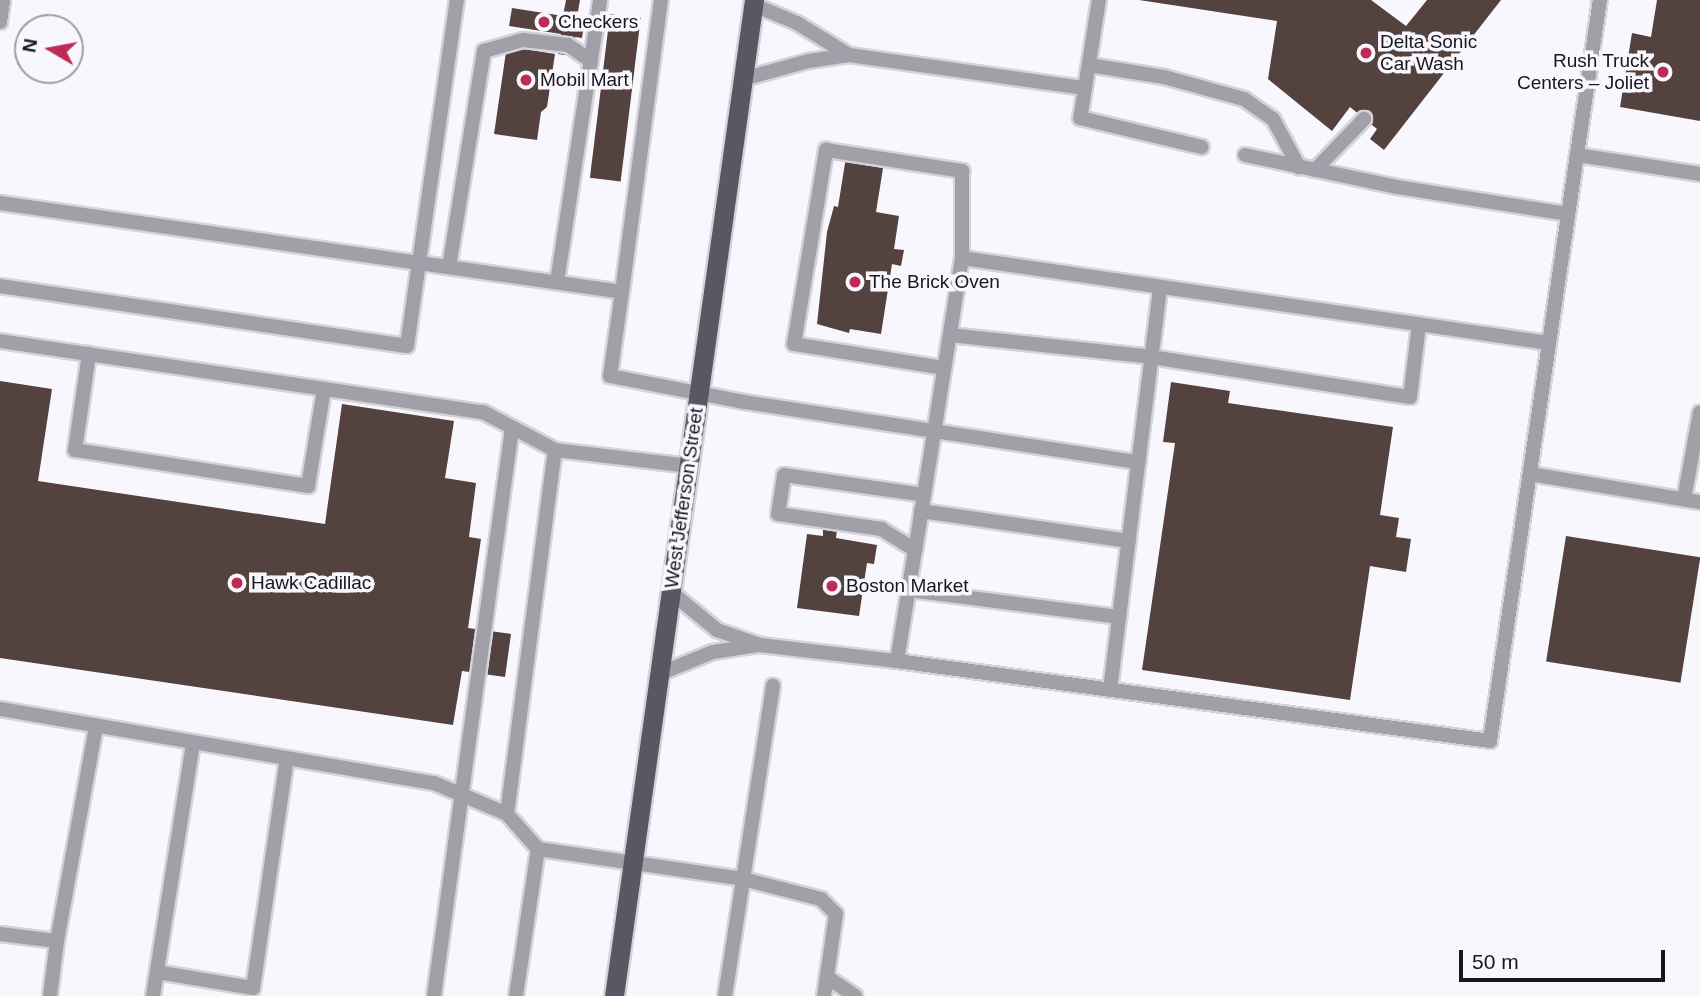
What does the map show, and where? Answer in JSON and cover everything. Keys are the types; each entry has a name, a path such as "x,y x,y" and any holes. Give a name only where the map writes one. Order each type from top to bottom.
{"main road":[{"name":"West Jefferson Street","path":"614,996 754,2"}],"lane":[{"path":"0,22 3,0"},
{"path":"0,286 407,346 457,0"},
{"path":"557,282 600,0"},
{"path":"661,0 610,376 699,395 934,433 1138,462"},
{"path":"1099,0 1080,118 1202,147"},
{"path":"671,592 717,630 760,645 1490,741 1600,0"},
{"path":"754,2 797,23 849,55"},
{"path":"449,267 484,51 523,40 568,46 591,61"},
{"path":"743,79 849,55 1084,88"},
{"path":"1088,65 1164,77 1244,99 1273,120 1299,167"},
{"path":"1315,170 1364,119"},
{"path":"897,661 962,258 962,171 826,150 794,344 944,368"},
{"path":"1245,155 1315,170 1568,214"},
{"path":"1577,155 1700,174"},
{"path":"0,203 622,292"},
{"path":"962,258 1549,343"},
{"path":"1110,690 1160,287"},
{"path":"950,335 1151,356 1410,397 1419,325"},
{"path":"0,341 483,412 555,450 689,466"},
{"path":"89,354 75,450 309,486 324,389"},
{"path":"1684,499 1700,412"},
{"path":"434,996 512,428"},
{"path":"507,814 555,450"},
{"path":"1530,474 1700,502"},
{"path":"915,550 882,529 778,514 784,475 924,495"},
{"path":"921,511 1129,541"},
{"path":"909,590 1119,617"},
{"path":"659,674 713,652 760,645"},
{"path":"725,996 774,686"},
{"path":"0,709 434,783 507,814 538,849 743,879 821,899 836,914 824,996"},
{"path":"50,996 57,941 96,726"},
{"path":"153,996 193,743"},
{"path":"157,972 253,988 287,758"},
{"path":"516,996 538,849"},
{"path":"0,934 57,941"},
{"path":"827,977 855,996"}],"building":[{"name":"Checkers","path":"566,0 580,0 577,17 585,18 582,38 575,37 572,56 558,54 561,34 509,26 512,8 563,16"},
{"name":"Delta Sonic Car Wash","path":"1139,0 1371,0 1406,26 1427,0 1501,0 1384,150 1370,139 1377,129 1350,107 1332,131 1268,79 1277,21"},
{"name":"Rush Truck Centers – Joliet","path":"1657,0 1700,0 1700,121 1620,107 1632,33 1651,37"},
{"path":"610,14 641,18 621,182 590,178"},
{"name":"Mobil Mart","path":"518,48 555,54 547,107 541,112 537,140 494,134 506,52"},
{"name":"The Brick Oven","path":"846,157 884,162 876,212 899,216 894,249 904,250 901,266 892,264 881,334 850,329 849,333 817,324 827,232 834,206 838,207"},
{"name":"Hawk Cadillac","path":"0,381 52,389 38,481 325,524 342,404 454,421 445,478 476,483 469,537 481,539 468,628 511,634 505,677 462,671 453,725 0,658"},
{"path":"1171,382 1230,391 1228,403 1393,427 1380,515 1399,518 1396,537 1411,539 1406,572 1370,566 1350,700 1142,670 1175,443 1163,442"},
{"name":"Boston Market","path":"823,528 837,530 836,538 877,545 874,564 867,563 859,616 797,608 807,534 823,536"},
{"path":"1566,536 1700,557 1680,683 1546,661"}],"place":[{"name":"Checkers","path":"544,22"},
{"name":"Delta Sonic Car Wash","path":"1366,53"},
{"name":"Rush Truck Centers – Joliet","path":"1663,72"},
{"name":"Mobil Mart","path":"526,80"},
{"name":"The Brick Oven","path":"855,282"},
{"name":"Hawk Cadillac","path":"237,583"},
{"name":"Boston Market","path":"832,586"}]}
